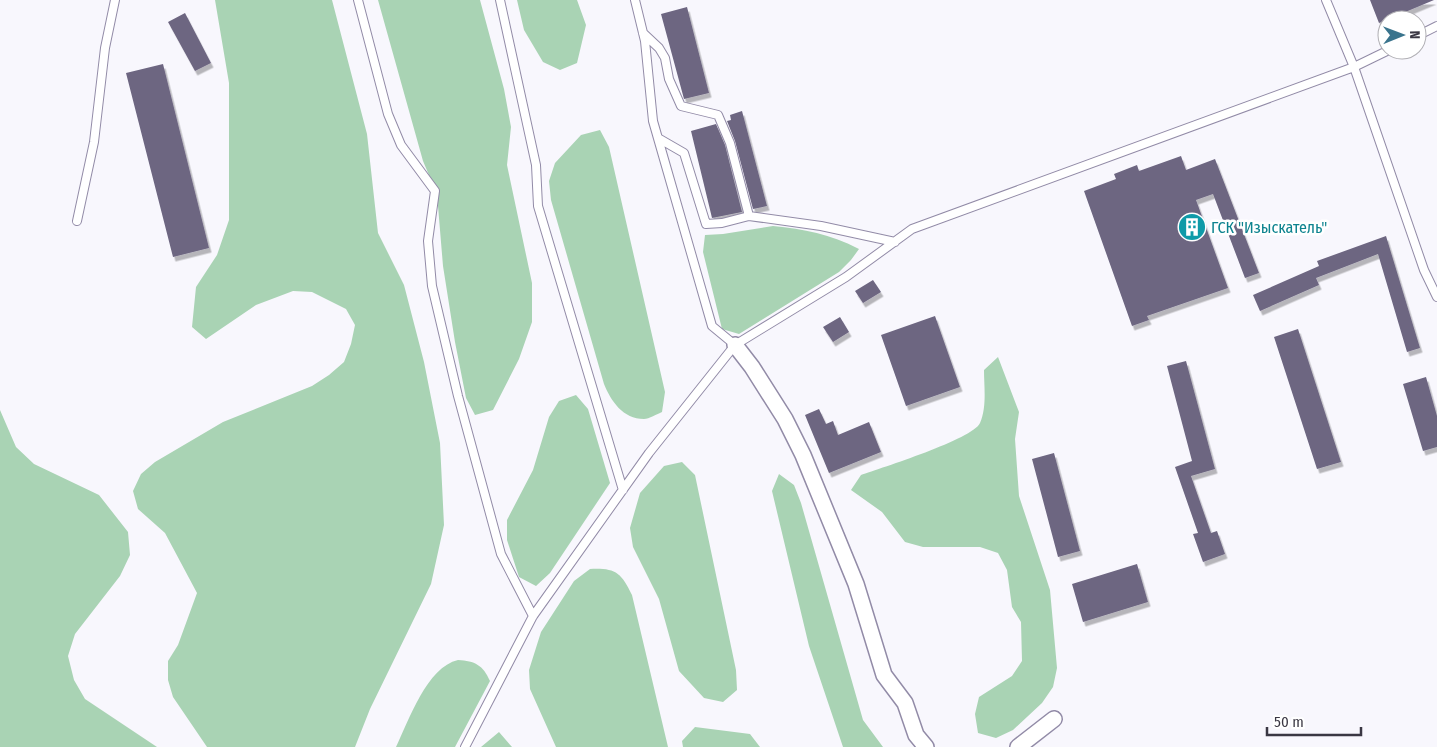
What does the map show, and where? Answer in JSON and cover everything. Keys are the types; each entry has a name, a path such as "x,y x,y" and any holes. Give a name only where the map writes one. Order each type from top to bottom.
{"street":[{"path":"735,345 752,367 785,419 856,584 884,675 905,703 916,735 926,747"},
{"path":"1018,747 1054,719"}],"lane":[{"path":"77,221 94,142 105,48 115,0"},
{"path":"358,0 388,114 402,145 435,191 428,241 432,286 458,396 501,554 533,616"},
{"path":"500,0 536,165 538,206 623,490"},
{"path":"635,0 643,33 653,121 712,326 735,345"},
{"path":"1326,0 1354,68 1424,270 1437,297"},
{"path":"643,33 659,48 665,58 668,79 682,106 718,115 730,143 749,216"},
{"path":"465,747 533,616 623,490 735,345 846,277 912,229 1354,68 1377,56"},
{"path":"658,138 684,153 706,224 722,223 749,216 821,226 895,242"}],"green space":[{"path":"215,0 332,0 367,134 378,233 404,285 424,362 440,443 444,525 431,584 370,709 355,747 207,747 173,697 168,680 168,661 178,645 197,593 165,533 138,509 133,491 141,474 155,462 223,422 312,386 329,375 344,362 351,344 355,325 346,309 312,292 293,291 256,305 206,339 192,327 196,287 217,255 229,220 229,83"},
{"path":"378,0 480,0 504,89 511,127 507,165 532,283 532,322 519,359 493,410 475,415 466,398 455,342 443,266 437,194 423,161"},
{"path":"517,0 577,0 586,25 577,63 560,70 543,62 524,30"},
{"path":"600,130 609,147 665,392 662,412 646,419 630,416 619,408 610,397 604,384 551,200 549,181 555,163 581,135"},
{"path":"773,226 817,233 859,249 839,272 739,334 722,329 703,252 705,235"},
{"path":"998,357 1019,412 1015,439 1019,496 1050,590 1057,668 1053,687 1042,703 1013,730 996,738 978,733 975,714 979,697 1012,676 1022,661 1021,622 1012,607 1007,570 998,553 980,547 923,547 905,542 882,512 851,490 861,475 945,445 974,430 980,423 984,410 984,370"},
{"path":"576,395 588,409 610,483 550,573 536,586 519,577 507,540 507,520 533,470 549,417 559,401"},
{"path":"0,410 16,447 34,464 99,495 128,532 130,555 120,576 75,634 68,656 74,680 85,699 157,747 0,747"},
{"path":"682,462 695,475 736,670 737,690 723,702 704,698 679,671 659,599 633,547 630,528 640,493 664,466"},
{"path":"779,474 794,485 801,503 863,720 883,747 843,747 809,646 772,491"},
{"path":"590,569 606,569 616,573 624,581 632,595 668,747 556,747 530,689 529,670 541,632 574,581"},
{"path":"458,660 469,661 478,665 490,681 455,747 396,747 413,709 428,683 447,665"},
{"path":"695,727 750,734 760,747 683,747 682,741"},
{"path":"499,732 512,747 481,747"}],"building":[{"path":"1370,0 1434,0 1410,10 1377,10 1377,18"},
{"path":"687,7 709,93 684,99 661,14"},
{"path":"185,13 211,63 195,71 168,22"},
{"path":"163,64 209,248 173,257 126,73"},
{"path":"742,111 767,206 753,209 735,141 727,121 731,120 730,115"},
{"path":"716,124 725,145 742,212 712,218 691,131"},
{"path":"1181,156 1186,170 1215,159 1259,273 1245,278 1213,194 1196,200 1228,288 1147,316 1149,320 1132,326 1084,191 1116,179 1114,174 1137,165 1139,171"},
{"path":"1386,236 1420,348 1407,352 1378,254 1316,278 1319,285 1260,311 1253,295 1319,266 1317,261"},
{"path":"873,280 881,292 863,303 855,291"},
{"path":"935,316 960,387 906,406 881,335"},
{"path":"840,317 849,332 833,342 823,327"},
{"path":"1298,329 1341,462 1317,469 1274,337"},
{"path":"1186,361 1215,469 1191,476 1211,533 1217,531 1225,554 1203,562 1193,534 1198,533 1175,467 1192,461 1167,366"},
{"path":"1426,377 1437,416 1437,447 1423,451 1403,384"},
{"path":"819,409 826,424 833,421 838,435 869,422 881,452 829,473 805,415"},
{"path":"1054,453 1080,551 1058,557 1032,459"},
{"path":"1137,564 1148,602 1083,622 1072,584"}],"place":[{"name":"ГСК \"Изыскатель\"","path":"1192,227"}]}
